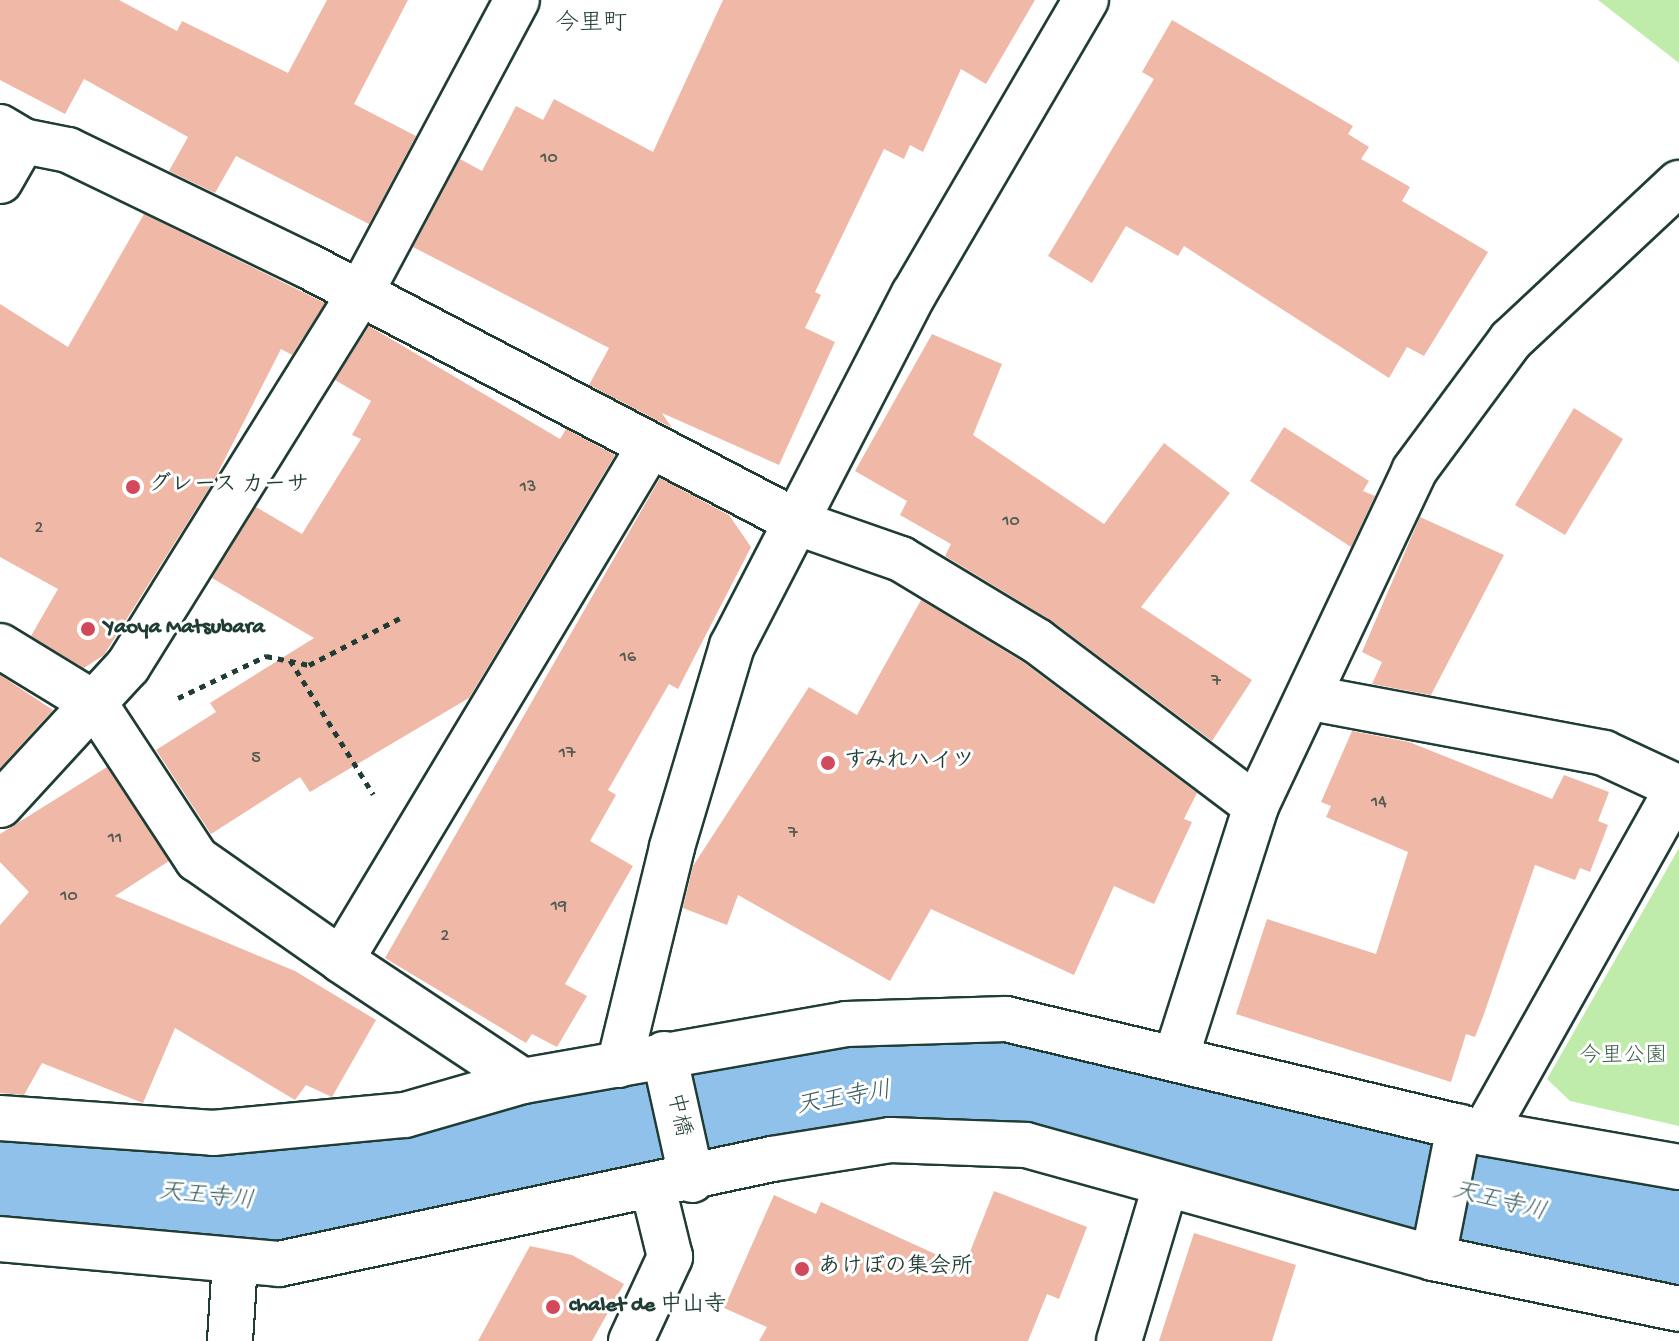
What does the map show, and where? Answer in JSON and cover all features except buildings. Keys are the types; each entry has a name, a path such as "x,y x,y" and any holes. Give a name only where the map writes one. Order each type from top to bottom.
{"street":[{"path":"0,805 105,716 128,666 361,292 517,0"},
{"path":"619,1065 672,847 732,646 801,524 914,294 1086,0"},
{"path":"0,181 12,134 68,150 361,292 648,449 801,524 901,559 1037,641 1256,806"},
{"path":"1176,1057 1256,806 1311,698 1334,632 1414,471 1511,340 1679,183"},
{"path":"341,960 648,449"},
{"path":"0,646 105,716 197,859 341,960 523,1081"},
{"path":"1311,698 1604,753 1678,788 1466,1138 1436,1247"},
{"path":"0,1118 213,1133 405,1115 523,1081 619,1065 666,1062 846,1024 1006,1019 1176,1057 1466,1138 1679,1167"},
{"name":"中橋","path":"631,1341 670,1257 677,1175 666,1062"},
{"path":"0,1239 279,1264 677,1175 890,1140 1026,1145 1165,1187 1436,1247 1679,1309"},
{"path":"1119,1341 1165,1187"},
{"path":"230,1341 235,1262"}],"path":[{"path":"105,716 266,656 309,665 400,618"},
{"path":"290,659 380,806 414,837"}],"green space":[{"path":"1598,0 1679,0 1679,63"},
{"name":"今里公園","path":"1679,848 1679,1126 1570,1101 1547,1079"}],"waterway":[{"name":"天王寺川","path":"0,1176 279,1206 870,1092 1012,1080 1550,1217 1679,1238"}],"place":[{"name":"グレース カーサ","path":"133,487"},
{"name":"Yaoya Matsubara","path":"88,629"},
{"name":"すみれハイツ","path":"828,763"},
{"name":"あけぼの集会所","path":"802,1269"},
{"name":"chalet de 中山寺","path":"553,1307"}],"district":[{"name":"今里町","path":"591,25"}]}
